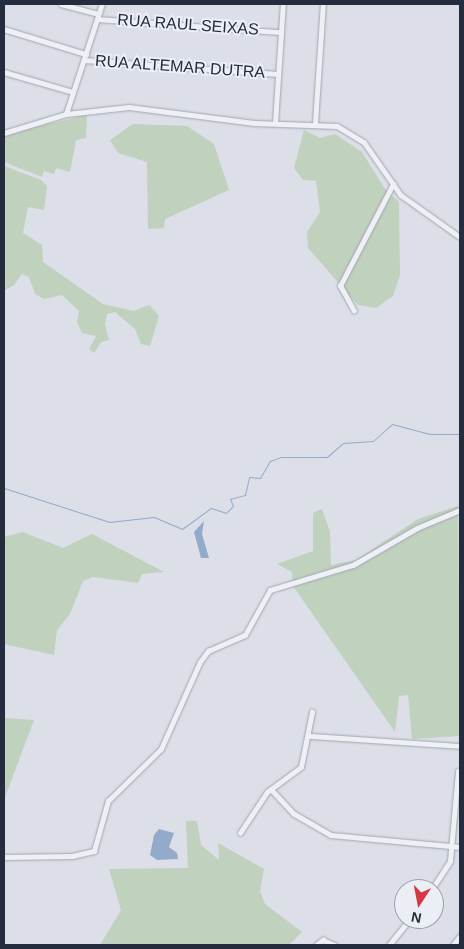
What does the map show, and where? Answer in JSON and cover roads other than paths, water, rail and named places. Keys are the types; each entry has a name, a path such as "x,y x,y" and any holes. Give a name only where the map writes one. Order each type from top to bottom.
{"street":[{"name":"RUA RAUL SEIXAS","path":"61,4 98,17 280,32"},
{"path":"66,114 102,4"},
{"path":"275,123 283,4"},
{"path":"315,123 323,4"},
{"path":"4,29 86,54"},
{"name":"RUA ALTEMAR DUTRA","path":"84,60 277,74"},
{"path":"4,72 73,92"},
{"path":"5,131 66,114 147,108 275,123 315,123 337,126 358,137 393,184 407,199 460,237"},
{"path":"354,311 340,286 393,184"},
{"path":"4,857 72,856 94,851 108,800 161,749 200,662 208,651 245,635 270,590 353,565 418,528 460,510"},
{"path":"240,833 271,789 302,767 310,736 312,712"},
{"path":"310,736 460,746"},
{"path":"438,879 450,861 453,846 458,771"},
{"path":"271,789 298,817 331,835 460,847"},
{"path":"389,945 402,929"},
{"path":"453,945 460,936"},
{"path":"316,945 323,940 335,945"}],"water":[{"path":"204,521 202,534 209,558 201,558 194,532"},
{"path":"159,829 174,833 169,847 177,853 178,859 157,860 150,855 154,835"}],"waterway":[{"path":"4,488 109,522 154,517 182,529 211,508 226,513 233,506 230,499 245,495 249,477 260,478 270,461 281,457 327,457 343,443 373,441 392,424 429,434 460,434"}]}
